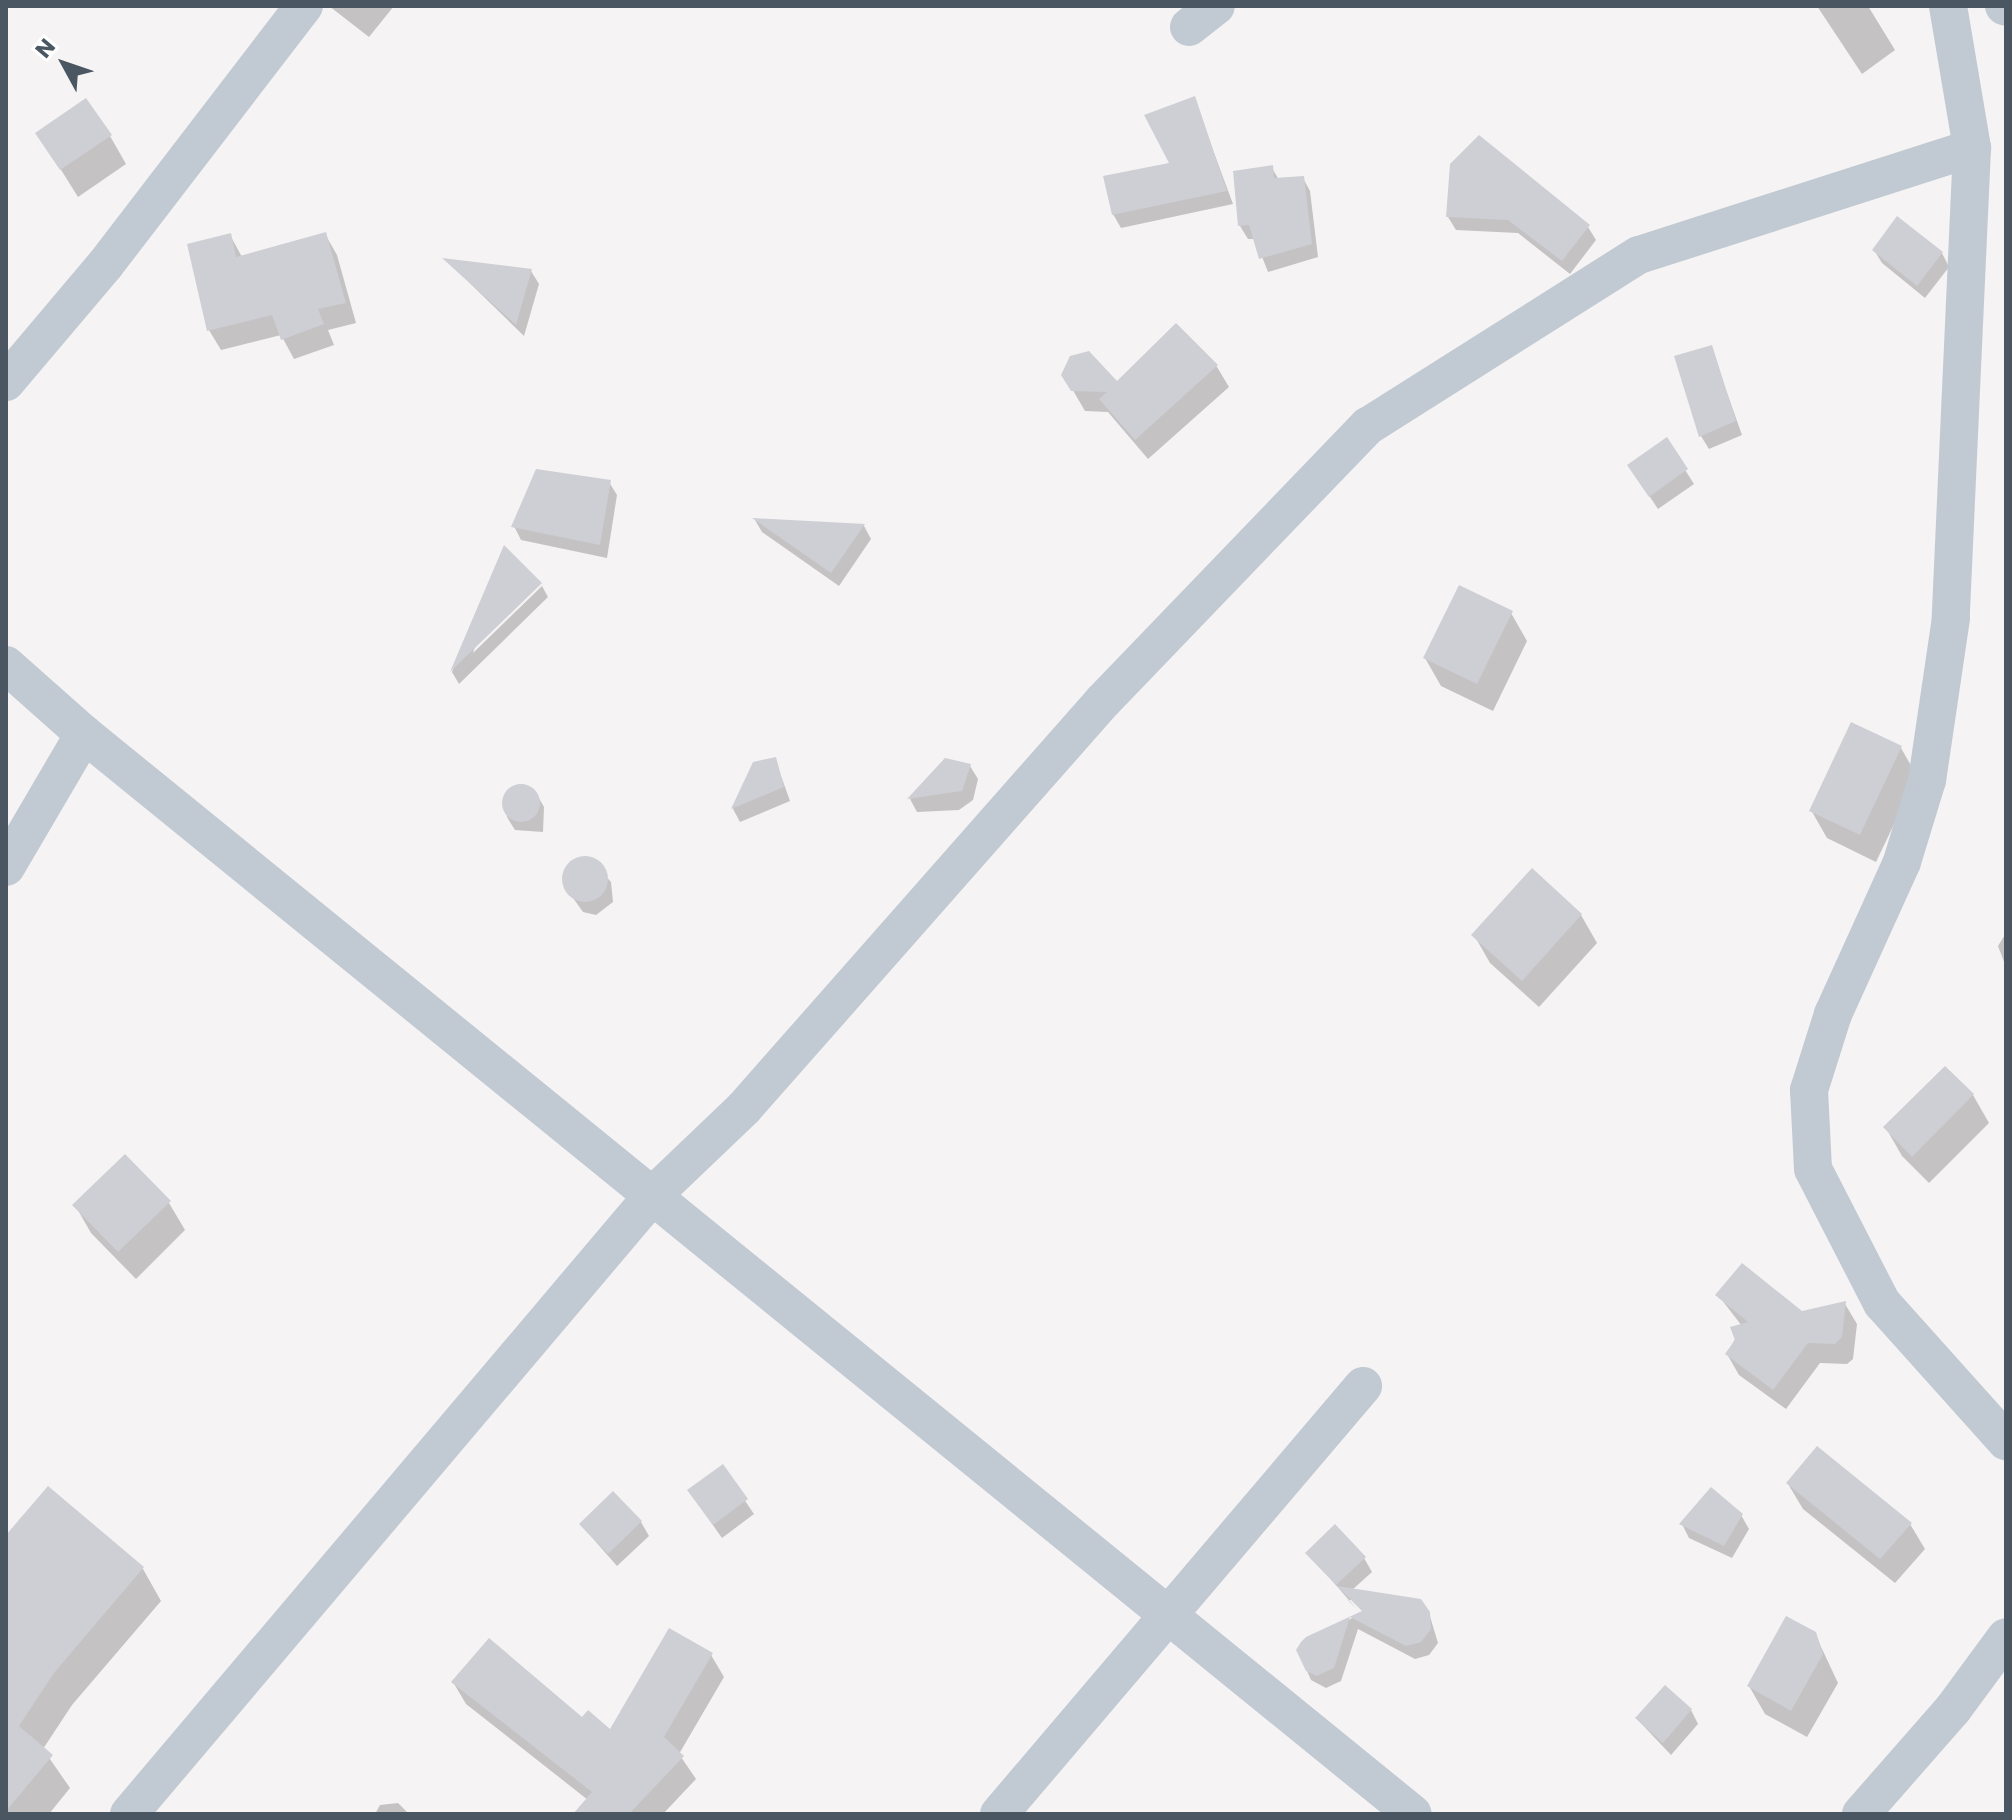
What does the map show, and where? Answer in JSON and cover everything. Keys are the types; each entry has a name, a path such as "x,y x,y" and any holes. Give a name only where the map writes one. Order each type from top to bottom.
{"street":[{"path":"6,382 105,265 304,6"},
{"path":"1948,6 1972,148 1951,618 1927,780 1902,862 1833,1014 1809,1090 1813,1169 1882,1303 2006,1441"},
{"path":"129,1814 653,1195 744,1108 1103,701 1368,426 1639,255 1972,148"},
{"path":"6,665 84,734 1413,1814"},
{"path":"6,867 84,734"},
{"path":"999,1814 1363,1386"},
{"path":"1861,1814 1953,1709 2006,1637"}],"building":[{"path":"1195,96 1227,191 1112,215 1103,176 1169,163 1144,115"},
{"path":"86,98 112,135 60,170 35,133"},
{"path":"1479,135 1590,225 1562,261 1508,220 1446,217 1450,164"},
{"path":"1273,165 1274,178 1304,176 1312,244 1259,259 1249,225 1238,226 1233,171"},
{"path":"1897,216 1943,252 1917,286 1872,250"},
{"path":"326,232 346,303 318,309 324,324 281,340 272,315 207,331 187,244 231,233 236,257"},
{"path":"442,258 532,269 516,325"},
{"path":"1176,323 1218,365 1135,440 1099,399 1107,392 1071,391 1061,375 1070,356 1089,351 1117,381"},
{"path":"1712,345 1736,421 1699,437 1674,356"},
{"path":"1667,437 1688,469 1649,497 1627,465"},
{"path":"536,469 611,480 600,545 511,527"},
{"path":"752,518 865,524 831,573"},
{"path":"504,545 542,583 450,672"},
{"path":"1459,585 1513,611 1477,684 1423,658"},
{"path":"1851,722 1902,746 1860,835 1809,811"},
{"path":"776,757 784,787 731,809 753,762"},
{"path":"945,758 971,764 962,791 907,799"},
{"path":"521,784 535,789 540,803 535,817 521,822 507,817 502,803 507,789"},
{"path":"585,856 601,863 608,879 601,895 585,902 569,895 562,879 569,863"},
{"path":"1532,868 1582,914 1522,981 1471,935"},
{"path":"1945,1066 1974,1094 1912,1157 1883,1127"},
{"path":"125,1154 171,1201 118,1252 72,1205"},
{"path":"1742,1263 1802,1311 1846,1301 1842,1337 1835,1344 1808,1343 1773,1390 1725,1354 1735,1340 1730,1327 1748,1322 1715,1295"},
{"path":"1817,1446 1912,1523 1880,1559 1786,1483"},
{"path":"723,1464 748,1499 713,1525 687,1490"},
{"path":"48,1486 144,1567 54,1673 19,1726 53,1755 6,1811 6,1535"},
{"path":"1711,1487 1743,1514 1724,1546 1679,1524"},
{"path":"613,1491 642,1521 608,1554 579,1524"},
{"path":"1335,1524 1366,1557 1336,1585 1305,1553"},
{"path":"1337,1586 1421,1599 1430,1612 1431,1629 1421,1642 1406,1646 1350,1617 1334,1668 1317,1676 1306,1671 1296,1650 1301,1642 1306,1637 1362,1611"},
{"path":"1786,1616 1816,1632 1823,1654 1791,1711 1747,1686"},
{"path":"669,1628 713,1653 664,1737 684,1756 629,1814 573,1814 592,1792 451,1682 489,1638 582,1717 588,1710 610,1729"},
{"path":"1665,1685 1692,1709 1663,1743 1635,1718"}]}
